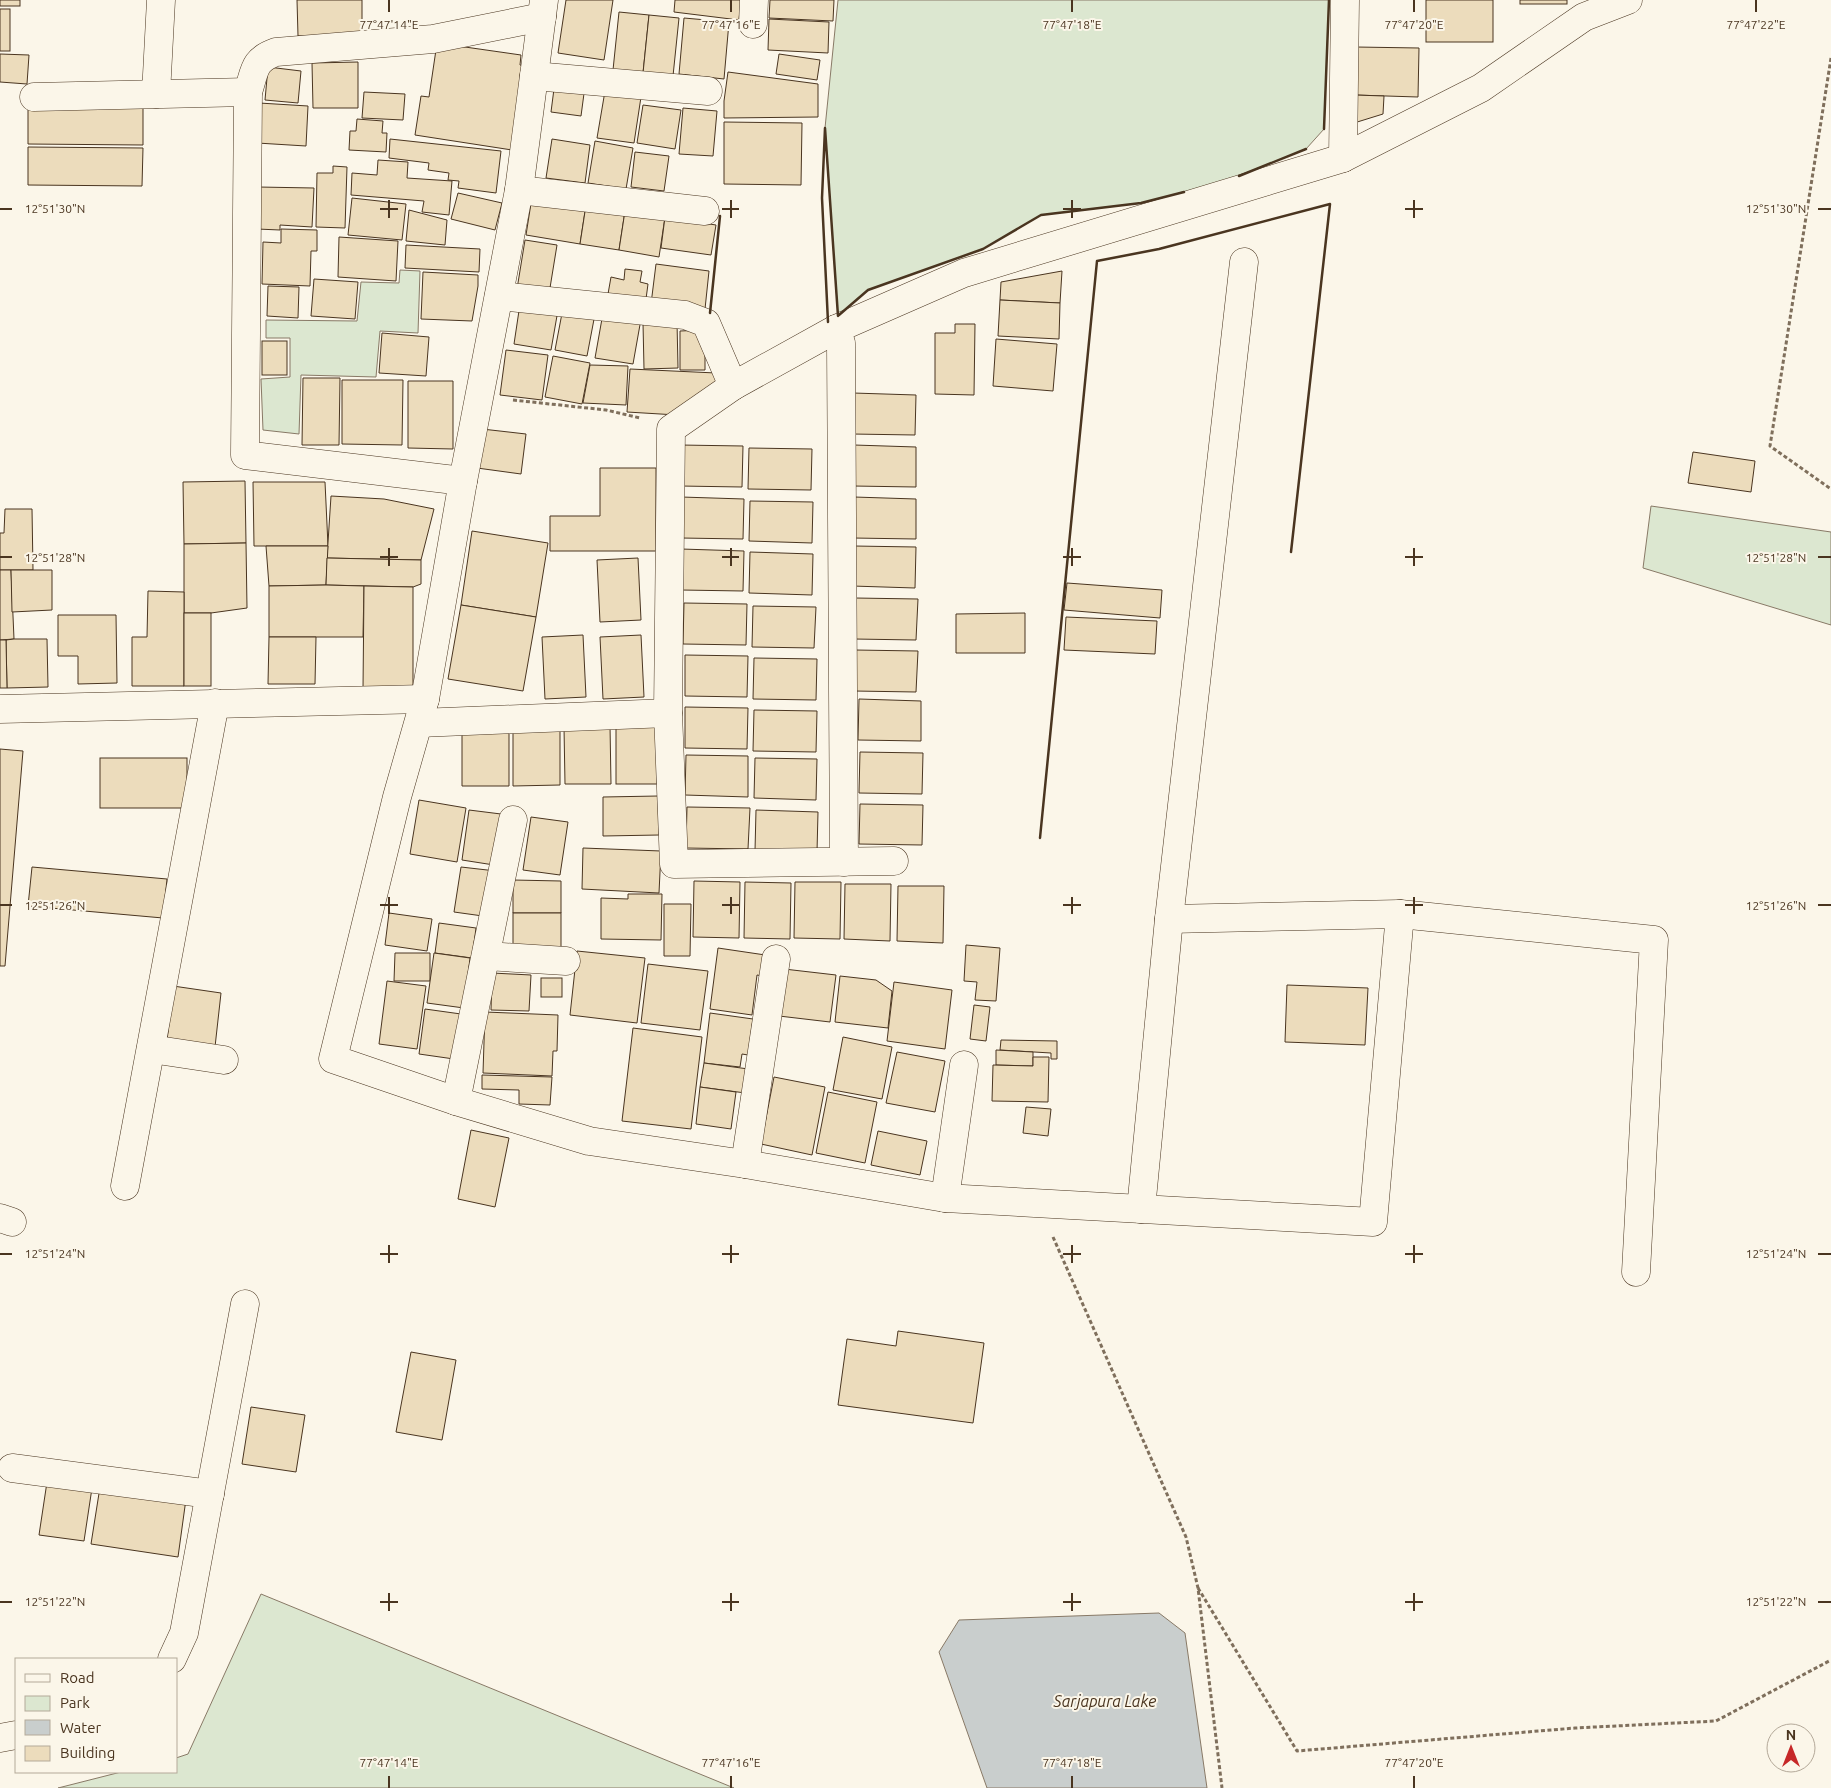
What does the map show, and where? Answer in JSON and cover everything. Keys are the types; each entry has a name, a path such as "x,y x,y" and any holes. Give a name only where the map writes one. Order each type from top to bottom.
{"street":[{"path":"156,94 161,0"},
{"path":"1343,158 1345,0"},
{"path":"894,861 674,864 668,713 671,429 733,386 836,330 964,273 1343,158 1481,88 1584,17 1628,0"},
{"path":"463,480 245,456 248,92 256,65 264,56 276,52 433,39 543,8 519,190 463,480 422,711 397,796 333,1059 456,1101 588,1141 745,1164 945,1198 1373,1222 1400,914"},
{"path":"534,76 708,91"},
{"path":"34,97 248,92"},
{"path":"519,190 705,211"},
{"path":"1141,1209 1169,919 1244,262"},
{"path":"499,296 685,315 706,323 733,386"},
{"path":"836,330 841,343 844,862"},
{"path":"0,709 215,703 422,711 668,713"},
{"path":"125,1186 215,703"},
{"path":"456,1101 514,820"},
{"path":"1169,919 1400,914 1654,940 1636,1272"},
{"path":"486,956 566,961"},
{"path":"745,1164 776,959"},
{"path":"151,1048 224,1060"},
{"path":"945,1198 964,1066"},
{"path":"172,1658 184,1634 245,1304"},
{"path":"12,1468 210,1494"},
{"path":"0,1738 15,1735"}],"path":[{"path":"1831,58 1770,446 1831,489"},
{"path":"480,396 606,410 635,416 671,429"},
{"path":"1038,1203 1186,1537 1198,1588 1222,1788"},
{"path":"1198,1588 1297,1751 1575,1728 1716,1721 1831,1660"}],"green space":[{"path":"838,0 1329,0 1324,129 1306,149 1218,184 1141,203 1041,215 983,249 868,290 838,316 825,128"},
{"path":"400,270 420,271 418,333 380,331 376,377 301,375 299,434 263,430 261,379 290,377 290,338 266,338 266,320 357,321 361,282 399,283"},
{"path":"1651,506 1831,532 1831,625 1643,568"},
{"path":"261,1594 734,1788 58,1788 117,1773 178,1773 178,1757 188,1754"}],"water":[{"name":"Sarjapura Lake","path":"1159,1613 1185,1633 1207,1788 987,1788 939,1652 959,1620"}],"building":[{"path":"0,0 20,0 20,6 0,6"},
{"path":"297,0 362,0 362,36 298,36"},
{"path":"566,0 613,0 604,60 558,53"},
{"path":"675,0 741,0 739,20 674,12"},
{"path":"770,0 834,0 833,21 769,18"},
{"path":"1426,0 1493,0 1493,42 1426,42"},
{"path":"1520,0 1567,0 1567,4 1520,4"},
{"path":"0,9 10,9 10,51 0,51"},
{"path":"619,12 649,15 643,73 613,70"},
{"path":"649,15 679,18 673,76 643,73"},
{"path":"684,18 729,22 724,79 679,74"},
{"path":"769,19 829,22 828,53 768,50"},
{"path":"437,43 521,55 520,65 530,67 512,150 415,135 421,96 429,97"},
{"path":"1356,47 1419,48 1418,97 1355,95"},
{"path":"0,54 29,55 27,84 0,82"},
{"path":"779,54 820,60 817,80 776,74"},
{"path":"358,62 358,108 313,108 312,63"},
{"path":"268,67 301,71 298,103 265,100"},
{"path":"728,72 818,84 818,117 724,118"},
{"path":"555,81 585,86 581,116 551,112"},
{"path":"605,91 641,97 634,143 597,138"},
{"path":"364,92 405,94 403,120 362,118"},
{"path":"1355,95 1384,96 1383,114 1354,123"},
{"path":"259,103 308,106 306,146 257,143"},
{"path":"643,105 681,110 675,149 637,143"},
{"path":"28,107 143,108 143,145 28,144"},
{"path":"683,108 717,111 713,156 679,154"},
{"path":"357,119 383,121 382,133 387,133 386,152 349,150 350,131 356,131"},
{"path":"724,122 802,123 801,185 724,184"},
{"path":"390,139 501,151 496,193 458,188 459,181 448,180 449,173 428,170 429,163 389,158"},
{"path":"552,139 590,145 585,183 546,178"},
{"path":"595,141 633,148 626,189 588,183"},
{"path":"28,147 143,148 142,186 28,185"},
{"path":"635,152 669,156 664,191 631,187"},
{"path":"378,160 408,162 407,178 452,181 449,215 422,212 424,201 351,195 352,173 377,175"},
{"path":"333,166 347,167 345,228 316,227 317,173 333,173"},
{"path":"258,187 314,188 312,227 280,225 280,230 257,229"},
{"path":"458,193 502,203 495,230 451,219"},
{"path":"532,197 586,205 580,244 526,235"},
{"path":"352,198 406,204 402,240 348,235"},
{"path":"586,205 625,211 619,250 580,244"},
{"path":"409,210 447,220 445,245 406,241"},
{"path":"625,211 665,217 659,257 619,250"},
{"path":"665,217 716,225 711,255 661,248"},
{"path":"281,229 317,230 317,251 311,251 310,286 262,284 263,242 281,243"},
{"path":"339,237 398,241 396,281 338,277"},
{"path":"525,240 557,245 549,294 517,289"},
{"path":"406,245 480,249 479,272 405,268"},
{"path":"656,264 709,271 705,309 651,304"},
{"path":"625,269 642,271 640,282 648,284 646,299 608,294 611,277 624,280"},
{"path":"1062,271 1060,303 1000,300 1001,282"},
{"path":"423,272 478,275 472,321 421,319"},
{"path":"314,279 358,282 355,319 311,316"},
{"path":"268,286 299,287 298,318 267,316"},
{"path":"1000,300 1060,303 1059,339 998,336"},
{"path":"520,304 558,310 551,350 514,344"},
{"path":"563,308 595,314 587,356 555,350"},
{"path":"603,313 641,319 633,364 595,358"},
{"path":"677,322 678,368 644,369 643,323"},
{"path":"955,324 975,324 974,395 935,394 935,333 955,333"},
{"path":"705,330 705,370 680,370 680,331"},
{"path":"382,333 429,337 426,376 379,373"},
{"path":"996,339 1057,344 1053,391 993,386"},
{"path":"262,341 287,341 287,375 262,375"},
{"path":"506,350 548,355 542,400 500,395"},
{"path":"553,356 590,363 582,404 545,397"},
{"path":"590,365 628,366 626,405 583,403"},
{"path":"630,369 716,373 715,392 677,415 627,412"},
{"path":"303,378 340,378 339,445 302,445"},
{"path":"342,380 403,380 402,445 342,444"},
{"path":"408,381 453,381 453,449 408,448"},
{"path":"853,393 916,395 915,435 852,434"},
{"path":"482,429 526,434 521,474 477,468"},
{"path":"680,445 743,446 742,487 680,486"},
{"path":"854,445 916,447 916,487 853,486"},
{"path":"749,448 812,449 811,490 748,489"},
{"path":"1693,452 1755,461 1751,492 1688,483"},
{"path":"600,468 656,468 656,551 550,551 550,516 600,516"},
{"path":"245,481 246,543 184,544 183,482"},
{"path":"253,482 325,482 328,546 254,546"},
{"path":"331,496 384,499 434,509 421,560 327,558"},
{"path":"681,497 744,499 743,539 681,538"},
{"path":"854,497 916,499 916,539 853,538"},
{"path":"750,501 813,502 812,543 749,541"},
{"path":"5,509 32,509 33,570 0,570 0,533 4,533"},
{"path":"472,531 548,543 536,617 461,605"},
{"path":"246,543 247,608 211,613 184,613 184,544"},
{"path":"266,546 328,546 326,585 269,586"},
{"path":"854,546 916,547 915,588 852,586"},
{"path":"681,549 744,551 743,591 681,590"},
{"path":"750,552 813,554 812,595 749,593"},
{"path":"327,558 421,560 421,584 413,587 326,585"},
{"path":"638,558 641,620 600,622 597,560"},
{"path":"0,570 11,570 14,639 0,640"},
{"path":"11,570 52,570 52,610 12,612"},
{"path":"1067,583 1162,590 1160,618 1064,610"},
{"path":"269,586 364,586 363,637 269,637"},
{"path":"364,586 413,587 413,689 363,689"},
{"path":"148,591 184,592 184,686 132,686 132,637 147,637"},
{"path":"855,598 918,599 916,640 854,639"},
{"path":"684,603 747,604 746,645 683,644"},
{"path":"461,605 536,617 523,691 448,679"},
{"path":"753,606 816,607 814,648 752,647"},
{"path":"184,613 211,613 211,686 184,686"},
{"path":"1025,613 1025,653 956,653 956,614"},
{"path":"58,615 116,615 117,683 78,684 78,656 58,656"},
{"path":"1066,617 1157,621 1155,654 1064,650"},
{"path":"583,635 586,697 545,699 542,637"},
{"path":"641,635 644,697 603,699 600,637"},
{"path":"269,637 316,637 315,684 268,684"},
{"path":"47,639 48,687 7,688 6,640"},
{"path":"0,640 6,640 7,688 0,688"},
{"path":"855,650 918,651 916,692 854,691"},
{"path":"685,655 748,656 747,697 685,696"},
{"path":"754,658 817,659 816,700 753,699"},
{"path":"859,699 921,701 921,741 858,740"},
{"path":"685,707 748,708 747,749 685,748"},
{"path":"754,710 817,711 816,752 753,751"},
{"path":"616,725 657,725 657,784 616,784"},
{"path":"610,726 611,784 565,784 564,727"},
{"path":"513,729 560,729 560,785 513,786"},
{"path":"509,730 509,786 462,786 462,731"},
{"path":"0,749 23,751 5,966 0,966"},
{"path":"860,752 923,753 922,794 859,793"},
{"path":"686,755 748,756 748,797 685,795"},
{"path":"100,758 187,758 187,808 100,808"},
{"path":"755,758 817,759 816,800 754,798"},
{"path":"658,796 659,835 603,836 603,797"},
{"path":"419,800 466,808 457,862 410,854"},
{"path":"860,804 923,805 922,845 859,844"},
{"path":"687,807 750,808 748,849 686,848"},
{"path":"469,810 501,814 494,865 462,860"},
{"path":"756,810 818,812 817,852 755,851"},
{"path":"531,817 568,822 560,875 523,870"},
{"path":"583,848 661,851 659,893 582,889"},
{"path":"32,867 167,879 163,918 28,906"},
{"path":"461,867 496,871 490,917 454,912"},
{"path":"513,880 561,881 561,913 513,913"},
{"path":"694,881 740,882 739,938 693,937"},
{"path":"745,882 791,883 790,939 744,938"},
{"path":"795,882 841,882 840,939 794,938"},
{"path":"845,884 891,884 890,941 844,939"},
{"path":"898,886 944,886 943,943 897,941"},
{"path":"628,894 662,894 661,940 601,939 601,898 628,899"},
{"path":"664,904 691,904 690,956 664,956"},
{"path":"389,913 432,919 427,951 385,945"},
{"path":"513,913 561,913 561,950 513,950"},
{"path":"439,923 476,928 472,958 435,953"},
{"path":"966,945 1000,948 996,1001 975,1000 977,982 964,981"},
{"path":"718,948 772,956 769,977 757,975 752,1015 710,1009"},
{"path":"577,951 645,958 637,1023 570,1015"},
{"path":"395,953 430,953 430,981 394,981"},
{"path":"434,953 470,958 464,1008 427,1003"},
{"path":"648,964 708,971 700,1030 641,1023"},
{"path":"784,969 836,975 830,1022 779,1016"},
{"path":"492,973 531,975 529,1011 491,1010"},
{"path":"840,976 876,980 892,991 888,1028 835,1022"},
{"path":"541,978 562,978 562,997 541,997"},
{"path":"387,981 426,986 417,1049 379,1044"},
{"path":"894,982 952,990 945,1049 887,1041"},
{"path":"1287,985 1368,988 1365,1045 1285,1042"},
{"path":"173,986 221,993 215,1047 167,1041"},
{"path":"974,1005 990,1007 986,1041 970,1039"},
{"path":"425,1009 461,1014 454,1059 419,1054"},
{"path":"485,1012 558,1015 557,1051 553,1051 552,1076 483,1073"},
{"path":"710,1013 753,1019 748,1055 742,1054 740,1067 704,1063"},
{"path":"633,1028 702,1037 691,1129 622,1121"},
{"path":"843,1037 892,1047 882,1099 833,1090"},
{"path":"1001,1040 1057,1041 1057,1059 1051,1059 1051,1053 1000,1050"},
{"path":"996,1050 1033,1052 1033,1066 996,1065"},
{"path":"897,1052 945,1061 935,1112 886,1103"},
{"path":"1033,1057 1049,1057 1048,1102 992,1101 993,1065 1033,1066"},
{"path":"704,1063 756,1070 753,1094 700,1087"},
{"path":"482,1075 552,1077 550,1105 519,1104 519,1090 482,1089"},
{"path":"774,1077 825,1087 812,1155 761,1144"},
{"path":"700,1087 736,1092 731,1129 696,1124"},
{"path":"828,1092 877,1102 865,1163 816,1153"},
{"path":"1026,1107 1051,1109 1048,1136 1023,1133"},
{"path":"471,1130 509,1138 495,1207 458,1199"},
{"path":"878,1131 927,1141 920,1175 871,1165"},
{"path":"898,1331 984,1343 973,1423 838,1405 847,1339 896,1346"},
{"path":"411,1352 456,1360 442,1440 396,1432"},
{"path":"251,1407 305,1415 296,1472 242,1464"},
{"path":"47,1482 92,1488 84,1541 39,1535"},
{"path":"100,1487 186,1499 178,1557 91,1544"}],"wall":[{"path":"1324,129 1329,0"},
{"path":"828,322 822,198 825,128 838,316"},
{"path":"1239,176 1306,149"},
{"path":"839,315 868,290 983,249 1041,215 1141,203 1184,192"},
{"path":"1040,838 1097,261 1159,249 1330,204 1291,552"},
{"path":"710,313 720,216"}]}
